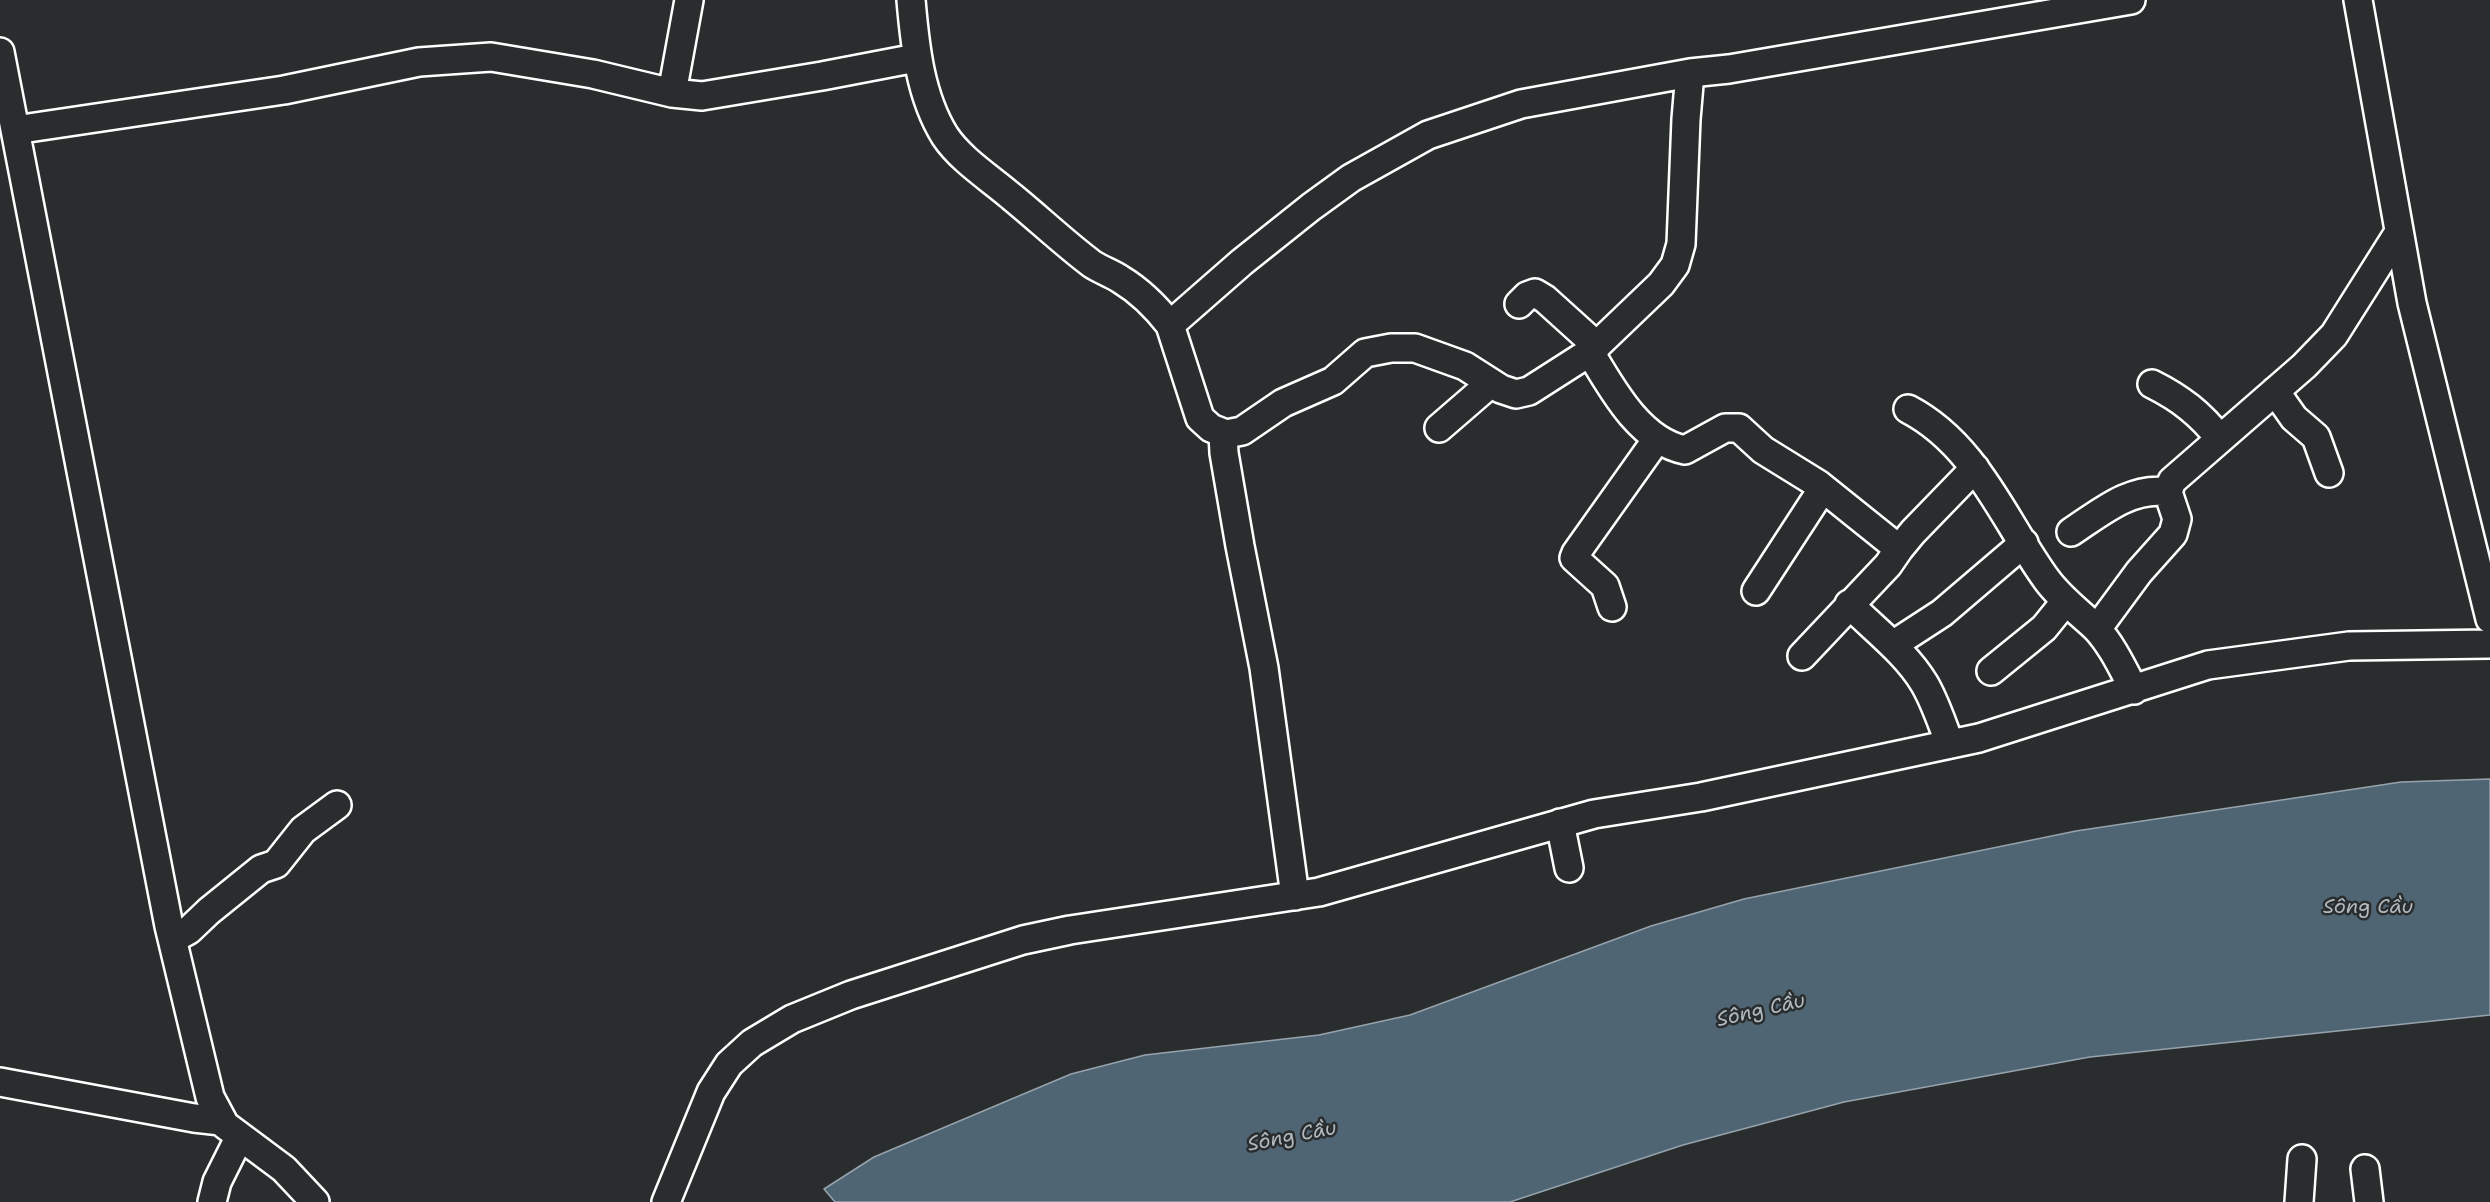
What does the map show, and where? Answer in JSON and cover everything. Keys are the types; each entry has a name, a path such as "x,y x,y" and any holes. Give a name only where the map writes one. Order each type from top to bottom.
{"street":[{"path":"672,93 689,0"},
{"path":"911,0 916,57 928,97 945,136 1046,228 1095,266 1121,279 1145,297 1166,320 1200,418 1211,428 1226,434 1242,430 1289,400 1333,381 1365,354 1391,348 1415,348 1465,366 1491,383 1516,394 1529,391 1593,349 1661,284 1675,266 1681,244 1690,73"},
{"path":"1166,320 1311,207 1352,178 1428,135 1521,104 1690,73 1729,69 2131,0"},
{"path":"2358,0 2412,303 2490,619"},
{"path":"0,51 173,939 210,1097 229,1129 212,1202"},
{"path":"15,130 284,90 419,62 491,57 593,74 672,93 702,96 822,76 916,57"},
{"path":"2097,629 2139,572 2173,534 2177,519 2168,492 2172,481 2276,391 2334,335 2399,232"},
{"path":"1519,304 1527,296 1535,293 1545,299 1593,349 1612,388 1648,433 1657,439 1670,447 1685,450 1725,428 1739,428 1763,450 1824,488 1899,549"},
{"path":"1439,428 1491,383"},
{"path":"2152,384 2170,393 2194,410 2220,439"},
{"path":"2276,391 2294,418 2316,437 2329,473"},
{"path":"1908,410 1937,429 1975,468 2047,580 2065,602 2097,629 2134,690"},
{"path":"1223,433 1224,453 1238,534 1264,668 1295,896"},
{"path":"1612,607 1605,586 1574,558 1657,439"},
{"path":"1802,656 1888,565 1913,532 1975,468"},
{"path":"1756,591 1824,488"},
{"path":"2071,532 2129,496 2145,491 2168,492"},
{"path":"1902,639 1942,613 2024,543"},
{"path":"1991,670 2044,628 2065,602"},
{"path":"1849,604 1904,656 1925,684 1950,744"},
{"path":"666,1202 711,1092 729,1064 752,1043 792,1019 851,995 1023,940 1070,930 1319,892 1612,810 1701,797 2010,729 2208,665 2326,648 2490,644"},
{"path":"173,939 189,930 261,869 276,864 303,830 337,805"},
{"path":"1560,823 1569,868"},
{"path":"0,1082 194,1118 229,1129 284,1170 315,1202"},
{"path":"2299,1202 2302,1159"},
{"path":"2365,1169 2369,1202"}],"water":[{"name":"Sông Cầu","path":"2490,779 2490,1015 2090,1057 1844,1102 1683,1145 1510,1202 835,1202 824,1189 874,1157 1071,1074 1145,1055 1319,1035 1410,1015 1651,926 1744,899 2076,831 2401,782"}]}
